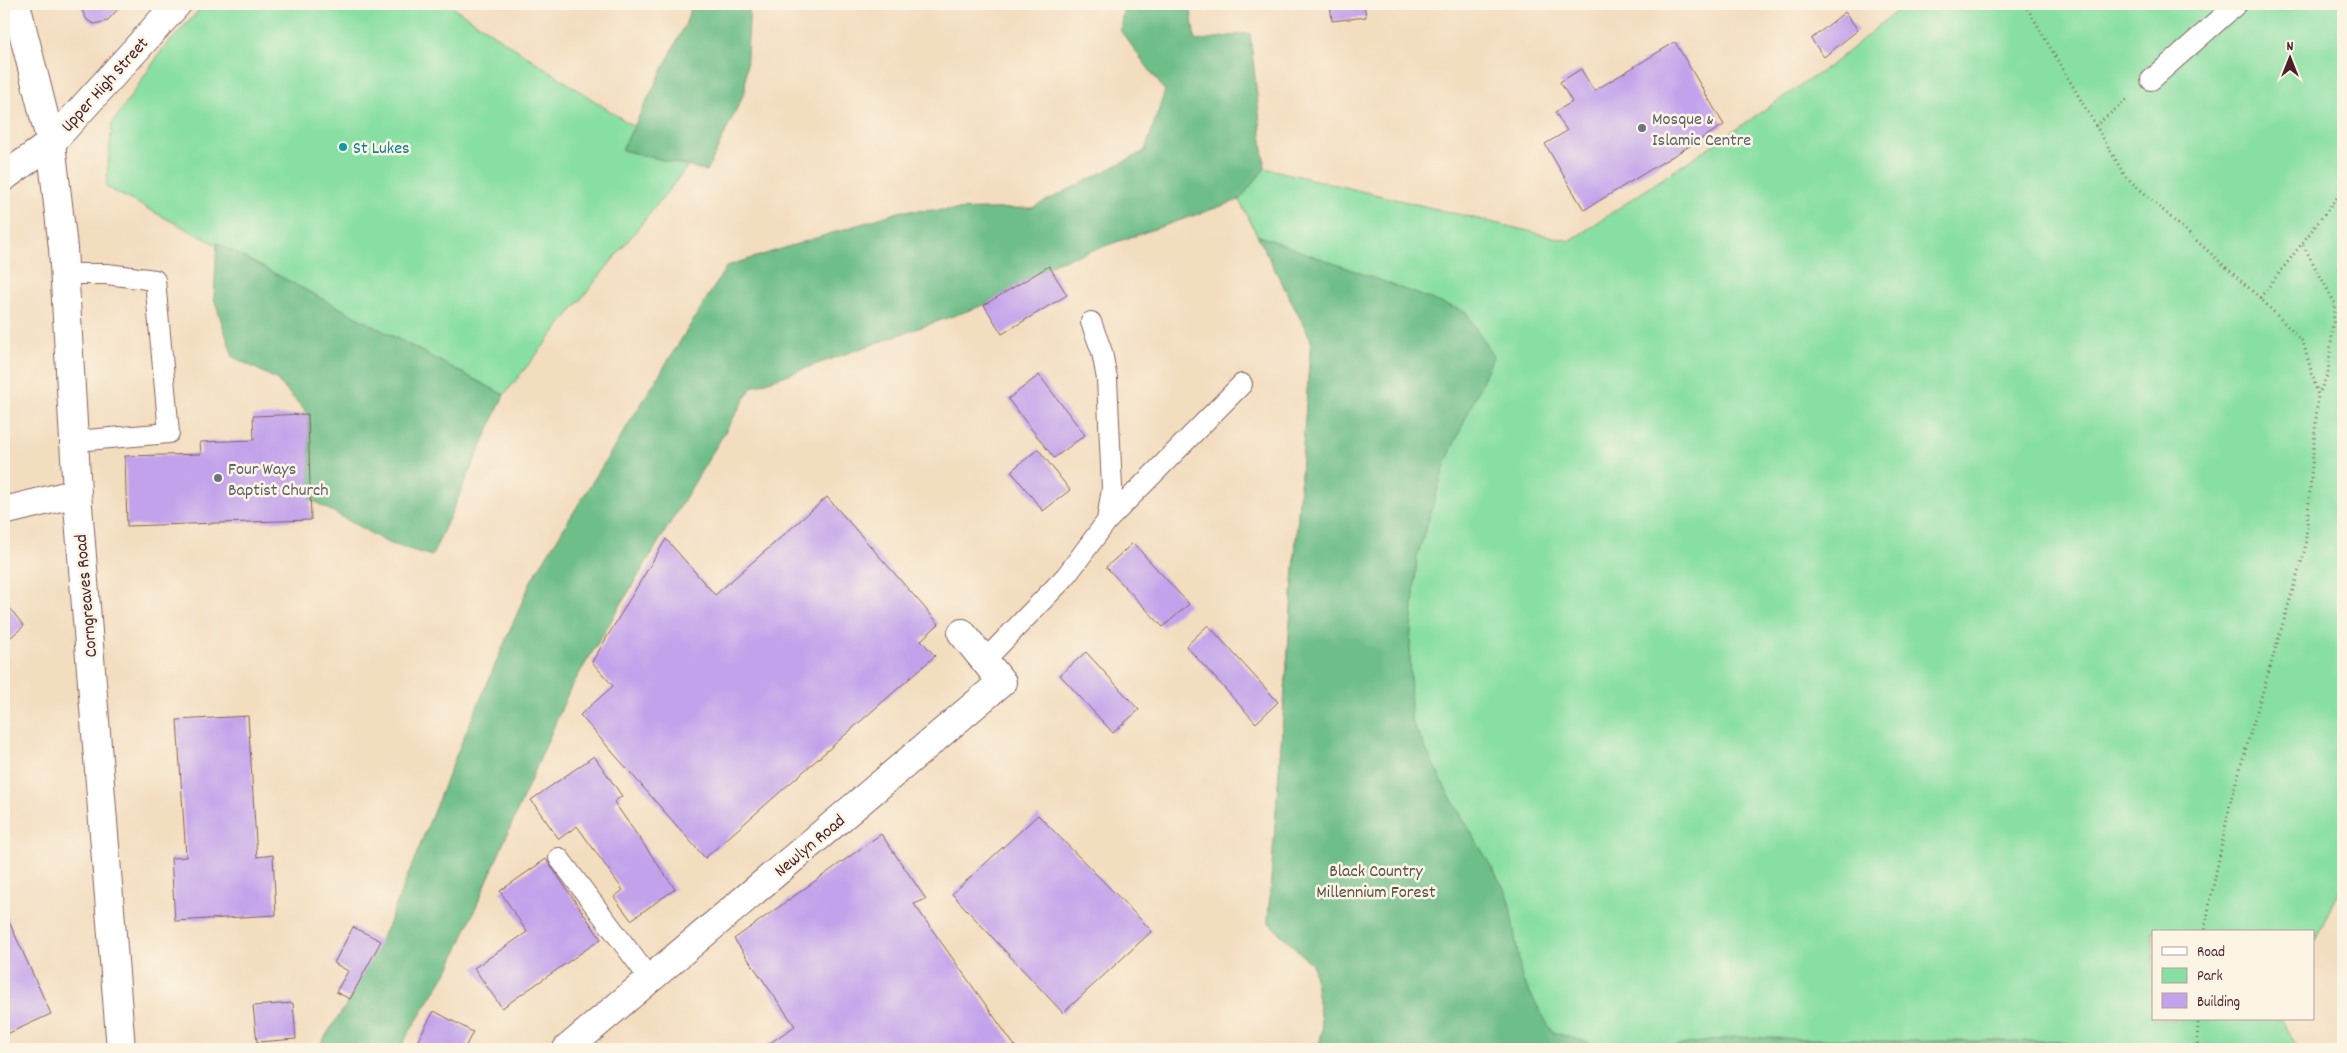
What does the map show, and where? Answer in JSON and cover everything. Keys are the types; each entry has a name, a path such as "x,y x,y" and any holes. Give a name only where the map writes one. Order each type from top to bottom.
{"street":[{"name":"Corngreaves Road","path":"16,4 51,142 64,274 77,493 122,1049"},
{"name":"Upper High Street","path":"51,142 68,100 160,4"},
{"name":"Upper High Street","path":"51,142 177,4"},
{"path":"4,177 51,142"},
{"path":"4,510 77,493"},
{"name":"Newlyn Road","path":"567,1049 1002,682 962,633"}],"lane":[{"path":"2151,80 2237,4"},
{"path":"64,274 107,274 156,280 169,433 75,441"},
{"path":"1091,322 1102,352 1107,379 1112,488 1107,521"},
{"path":"984,660 1066,576 1107,521 1242,384"},
{"path":"559,858 650,979"}],"path":[{"path":"2025,4 2125,176 2260,298 2303,342 2318,395"},
{"path":"2095,126 2151,80"},
{"path":"2260,298 2303,245 2343,190"},
{"path":"2204,930 2231,799 2305,549 2318,395 2328,373 2335,303 2303,245"},
{"path":"2197,1049 2198,1020"}],"green space":[{"path":"205,4 448,4 634,127 622,150 688,166 504,395 106,187 112,124 162,50"},
{"path":"693,4 750,4 745,91 707,171 622,150 685,25"},
{"path":"1124,4 1190,4 1195,41 1250,33 1265,168 1239,200 1055,263 984,305 752,387 570,689 450,967 399,1049 317,1049 350,999 388,925 455,758 532,579 727,266 902,211 1032,208 1145,151 1165,91 1120,30"},
{"path":"1905,4 2343,4 2343,881 2314,943 2314,930 2152,930 2152,1020 2283,1020 2298,1049 1319,1049 1322,1029 1313,965 1268,922 1311,339 1239,200 1265,168 1570,241 1834,63"},
{"name":"Black Country Millennium Forest","path":"1257,235 1466,312 1493,357 1446,462 1417,557 1410,644 1411,720 1448,793 1508,895 1522,979 1552,1032 1612,1049 1319,1049 1322,1029 1313,965 1268,922 1311,339"},
{"path":"217,243 504,395 432,556 388,543 310,499 308,414 276,379 233,357 214,298"},
{"path":"1736,1037 1886,1041 2056,1041 2090,1049 1652,1049"}],"building":[{"path":"79,4 123,4 107,21 94,24 87,20"},
{"path":"1230,4 1283,4 1283,6 1231,8"},
{"path":"1330,4 1364,4 1366,17 1332,21"},
{"path":"1845,12 1858,30 1824,57 1811,39"},
{"name":"Mosque & Islamic Centre","path":"1675,42 1724,125 1584,210 1545,144 1567,131 1555,112 1572,102 1560,82 1581,69 1594,91"},
{"path":"1049,266 1067,295 1002,334 984,305"},
{"path":"1039,375 1085,435 1054,458 1008,399"},
{"name":"Four Ways Baptist Church","path":"308,414 311,520 127,526 125,456 201,454 200,442 254,440 253,416"},
{"path":"1038,449 1070,490 1043,511 1011,471"},
{"path":"827,497 939,624 921,640 935,656 705,858 580,715 613,686 592,662 666,539 715,595"},
{"path":"1133,543 1189,604 1163,627 1106,567"},
{"path":"4,601 24,626 4,643"},
{"path":"1208,625 1278,702 1256,723 1186,646"},
{"path":"1086,652 1139,710 1113,733 1060,675"},
{"path":"248,716 257,857 273,855 276,915 175,921 171,858 186,857 177,720"},
{"path":"594,756 622,796 614,802 675,889 631,920 614,897 623,890 577,826 559,839 531,800"},
{"path":"1038,815 1152,931 1063,1013 952,894"},
{"path":"881,834 926,899 914,904 1017,1049 761,1049 795,1026 734,939"},
{"path":"546,859 601,939 502,1008 474,968 527,932 500,891"},
{"path":"6,915 51,1014 7,1034 4,1027 4,916"},
{"path":"353,927 381,941 350,999 336,992 348,971 334,963"},
{"path":"293,1003 296,1039 257,1042 253,1006"},
{"path":"434,1011 473,1032 464,1049 413,1049"}],"place":[{"name":"Mosque & Islamic Centre","path":"1642,128"},
{"name":"St Lukes","path":"343,147"},
{"name":"Four Ways Baptist Church","path":"218,478"}]}
